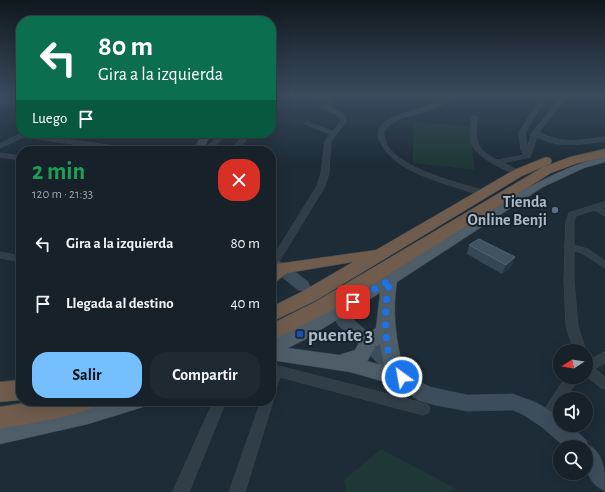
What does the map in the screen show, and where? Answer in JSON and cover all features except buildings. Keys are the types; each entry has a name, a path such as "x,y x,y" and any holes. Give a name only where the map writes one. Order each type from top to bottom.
{"highway":[{"path":"276,312 309,296 518,172 573,152 605,144"},
{"path":"276,330 322,307 547,170 574,160 605,153"},
{"path":"276,268 383,253"},
{"path":"0,418 65,406"}],"main road":[{"path":"276,346 300,334 390,280 539,185 580,166 605,158"},
{"path":"276,269 303,286"},
{"path":"390,280 386,299 386,322 394,368"},
{"path":"344,321 368,342 410,385"},
{"path":"276,354 343,362 359,357 366,349 368,342 380,335 384,330 386,322"},
{"path":"330,361 370,370 410,385 430,396 456,402 519,403 546,419 571,440"},
{"path":"0,434 88,415 119,406"},
{"path":"593,464 605,480"}],"street":[{"path":"276,265 321,186 325,173 328,141 333,133 342,124 344,117"},
{"path":"401,117 388,123 383,128 381,133 381,137 390,153 413,168 482,193"},
{"path":"474,117 473,141 475,148 497,162 518,172"},
{"path":"528,156 524,150 522,133 532,117"},
{"path":"528,156 535,133 548,117"},
{"path":"306,124 333,133"},
{"path":"535,133 560,144 605,139"},
{"path":"0,146 17,138"},
{"path":"50,138 100,146"},
{"path":"208,146 219,138"},
{"path":"237,146 245,138"},
{"path":"0,155 16,157"},
{"path":"497,162 528,156"},
{"path":"578,344 572,326 568,246 570,218 572,215 605,204"},
{"path":"594,207 605,214"},
{"path":"568,246 585,251 605,265"},
{"path":"0,255 16,258"},
{"path":"593,364 605,357"},
{"path":"276,371 423,409"},
{"path":"593,374 605,384"},
{"path":"546,419 568,384"},
{"path":"181,492 218,406"},
{"path":"237,492 265,406"}],"green space":[{"path":"413,122 469,126 475,170 413,163"},
{"path":"381,449 455,488 452,492 347,492 344,480"}],"place":[{"name":"Tienda Online Benji","path":"555,210"},
{"name":"puente 3","path":"300,334"}],"route":[{"path":"353,302 390,280 386,310 387,336 394,368 402,377"}]}
